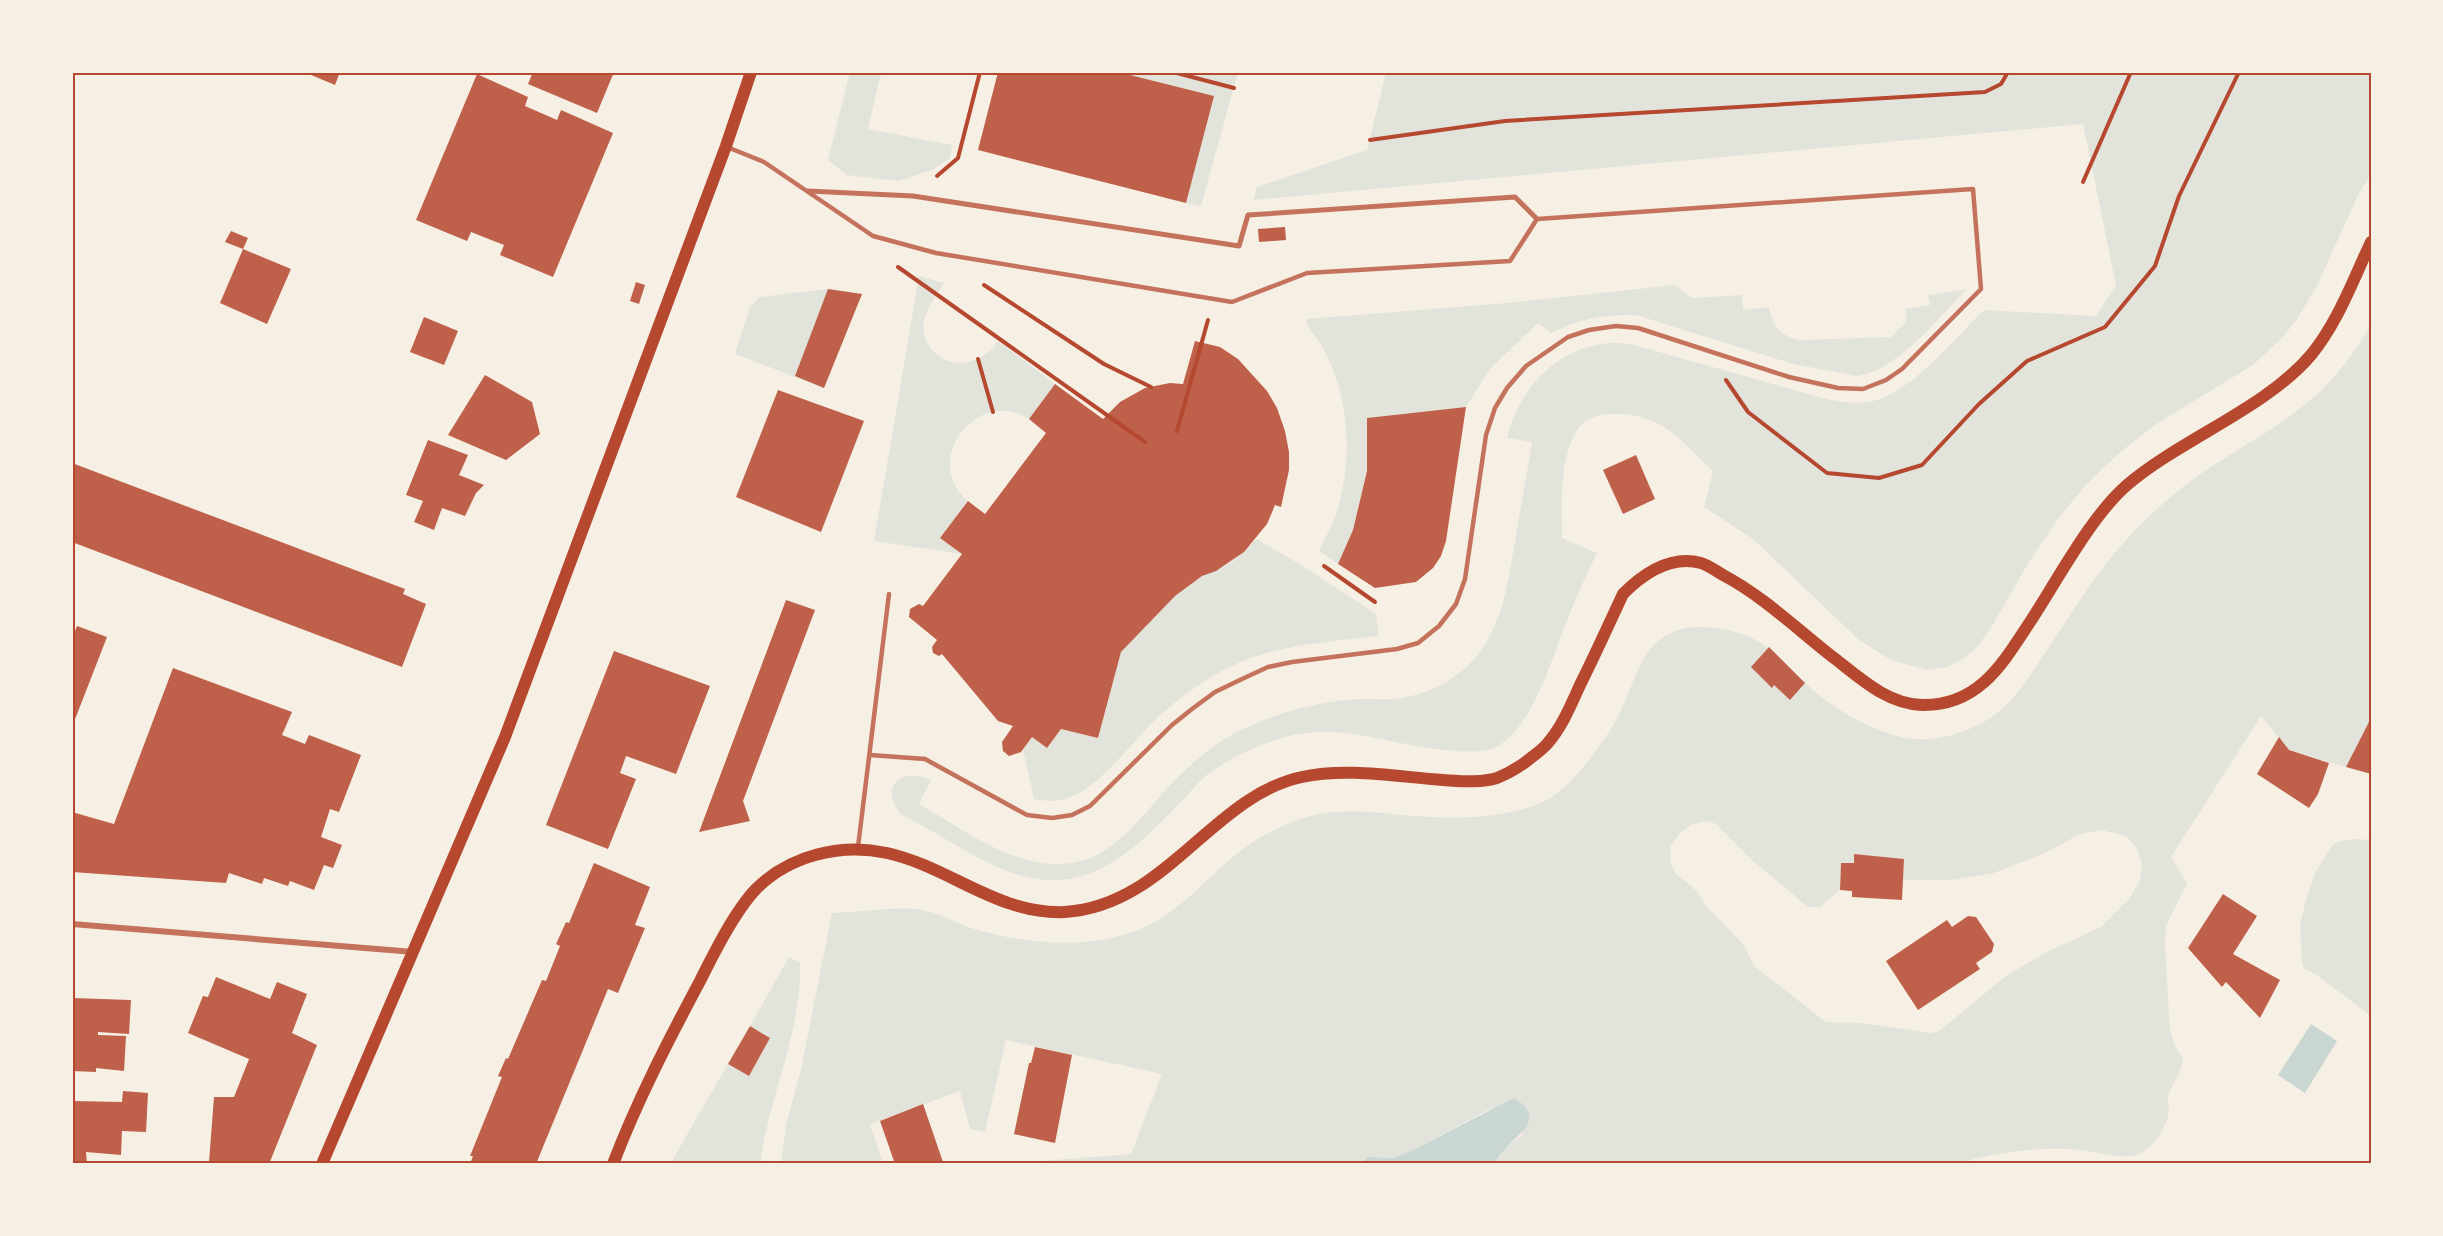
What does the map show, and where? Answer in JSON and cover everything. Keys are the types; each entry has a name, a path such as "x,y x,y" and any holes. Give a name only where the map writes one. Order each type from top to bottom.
{"main road":[{"path":"322,1164 415,952 505,737 726,146 751,72"},
{"path":"613,1164 668,1042 721,940 756,890 786,867 817,854 838,849 887,853 915,863 1000,902 1033,911 1067,912 1101,905 1130,892 1158,875 1239,808 1269,788 1302,777 1344,774 1471,781 1497,778 1523,764 1546,746 1565,718 1623,594 1638,579 1657,568 1680,562 1701,563 1739,583 1868,684 1894,699 1923,705 1956,700 1978,689 2000,667 2107,505 2148,469 2263,395 2310,356 2330,329 2371,242"}],"street":[{"path":"808,191 913,196 1239,246 1248,215 1515,197 1537,219"},
{"path":"72,924 415,952"},
{"path":"621,1143 621,1164"}],"lane":[{"path":"726,146 764,162 873,236 936,253 1232,302 1307,273 1510,261 1537,219 1973,189 1981,289 1902,369 1886,380 1863,389 1838,388 1789,377 1638,328 1616,326 1588,330 1568,337 1526,366 1506,388 1495,408 1486,435 1465,579 1456,604 1439,626 1418,643 1397,649 1268,667 1215,692 1172,725 1090,806 1072,815 1052,818 1027,815 925,759 870,755"},
{"path":"858,850 890,594"}],"path":[{"path":"936,177 958,159 980,72"},
{"path":"1173,72 1233,88"},
{"path":"1370,140 1505,121 1985,92 2001,84 2008,72"},
{"path":"2083,182 2131,72"},
{"path":"1705,350 1748,412 1827,473 1880,478 1922,465 1979,404 2027,361 2105,327 2155,266 2179,196 2239,72"},
{"path":"892,263 1145,442"},
{"path":"983,284 1104,364 1152,387"},
{"path":"1177,431 1211,310"},
{"path":"978,359 993,412"},
{"path":"1324,566 1375,602"}],"shaded area":[{"path":"850,72 881,72 868,129 952,145 950,158 934,169 899,181 847,175 828,160"},
{"path":"1118,72 1238,72 1201,206 1186,203 1213,97"},
{"path":"1386,72 2371,72 2371,174 2357,197 2318,284 2283,337 2253,365 2158,423 2119,453 2085,486 2061,515 2029,562 1989,631 1977,647 1948,667 1928,670 1893,661 1859,640 1753,539 1704,507 1713,471 1681,440 1661,425 1645,418 1623,414 1604,415 1586,420 1575,434 1565,462 1562,494 1562,538 1597,553 1532,706 1523,722 1500,745 1487,750 1469,752 1337,732 1307,733 1285,737 1245,752 1208,774 1143,839 1113,862 1080,877 1061,880 1040,880 998,867 900,814 892,798 896,783 906,776 925,777 931,780 919,804 974,837 1014,856 1035,862 1056,864 1077,862 1106,850 1118,841 1188,768 1211,748 1237,732 1276,715 1304,707 1352,699 1403,698 1426,692 1447,682 1466,668 1484,646 1503,601 1532,442 1507,438 1513,419 1521,402 1543,373 1573,353 1591,346 1621,343 1826,399 1868,402 1884,398 1915,378 1984,310 2096,316 2116,285 2083,124 1253,200 1257,187 1367,150"},
{"path":"919,276 944,283 923,323 925,337 934,352 943,359 962,363 982,356 998,341 1055,384 1029,419 1010,411 991,412 975,420 961,432 953,448 950,466 955,484 968,501 940,538 962,554 874,541"},
{"path":"1675,285 1692,298 1742,295 1743,310 1769,307 1778,329 1799,340 1891,337 1907,321 1905,309 1930,305 1928,295 1967,289 1902,354 1872,372 1857,376 1793,364 1636,315 1592,318 1551,333 1538,323 1490,369 1466,407 1367,418 1367,471 1353,530 1338,564 1319,551 1333,522 1343,487 1347,453 1345,417 1332,367 1309,329 1306,319 1508,303"},
{"path":"828,289 862,294 824,388 735,354 750,307 760,297"},
{"path":"2371,324 2371,718 2346,767 2289,750 2261,716 2171,857 2187,883 2166,926 2165,945 2170,1030 2175,1046 2183,1058 2179,1074 2168,1096 2169,1110 2166,1124 2153,1144 2141,1153 2129,1157 2073,1149 2037,1149 1953,1164 1494,1164 1504,1149 1523,1134 1490,1109 1413,1150 1394,1158 1368,1157 1361,1164 1003,1164 1131,1154 1162,1074 1006,1040 985,1132 970,1129 960,1091 870,1124 883,1164 781,1164 786,1125 801,1069 832,913 917,909 938,914 971,928 1012,938 1055,942 1097,940 1138,930 1153,923 1181,904 1251,843 1279,827 1300,819 1332,812 1355,811 1430,817 1464,817 1497,814 1530,807 1555,795 1574,778 1592,756 1614,724 1639,668 1656,643 1668,635 1688,628 1721,629 1750,637 1772,651 1823,698 1874,728 1914,739 1946,737 1967,730 1994,715 2019,690 2101,570 2143,522 2188,483 2283,421 2313,398 2338,373","holes":["1707,821 1716,824 1752,860 1808,907 1820,907 1840,890 1841,863 1854,863 1854,854 1904,859 1903,880 1950,880 1994,873 2047,852 2078,835 2101,830 2126,836 2136,847 2142,863 2140,881 2129,899 2101,927 2049,951 2007,975 1939,1031 1930,1033 1862,1023 1826,1022 1754,966 1744,945 1706,906 1697,891 1676,874 1670,861 1671,845 1680,833 1692,824"]},
{"path":"1257,539 1376,614 1379,636 1286,648 1232,666 1204,682 1168,708 1103,775 1078,794 1061,800 1034,799 1023,749 1032,737 1047,748 1061,729 1098,738 1121,652 1175,596 1202,576 1232,562"},
{"path":"2371,840 2371,1016 2304,968 2302,962 2300,924 2315,873 2332,846 2339,841"},
{"path":"789,957 800,963 796,1014 764,1139 760,1164 670,1164 728,1064 749,1076 770,1038 750,1026"},
{"path":"2311,1024 2337,1041 2305,1093 2278,1075"},
{"path":"1514,1098 1528,1112 1528,1124 1494,1164 1361,1164 1368,1157 1394,1158 1413,1150"}],"building":[{"path":"304,72 340,72 335,85"},
{"path":"533,72 614,72 597,113 528,84"},
{"path":"998,72 1118,72 1214,96 1186,203 978,150"},
{"path":"477,74 528,97 525,106 557,120 561,110 613,133 553,277 500,255 504,245 471,232 467,241 416,220"},
{"path":"1285,227 1286,240 1259,242 1258,229"},
{"path":"231,231 248,238 243,249 225,242"},
{"path":"243,249 291,269 267,324 220,303"},
{"path":"636,282 645,285 639,304 630,301"},
{"path":"828,289 862,294 824,388 795,376"},
{"path":"424,317 458,331 444,365 410,352"},
{"path":"1195,341 1220,347 1238,359 1267,391 1277,408 1289,452 1289,470 1281,507 1275,505 1267,524 1244,552 1216,571 1202,576 1175,596 1121,652 1098,738 1061,729 1047,748 1032,737 1021,752 1009,756 1003,751 1002,742 1013,726 998,721 942,654 939,656 933,653 932,647 937,640 909,617 910,609 919,604 923,606 962,554 940,538 968,501 985,514 1046,433 1029,419 1055,384 1103,419 1120,402 1145,388 1170,383 1183,384"},
{"path":"485,375 532,402 540,434 506,460 448,435"},
{"path":"778,390 864,421 821,532 736,497"},
{"path":"1466,407 1446,541 1441,556 1433,568 1416,582 1375,588 1338,564 1353,530 1367,471 1367,418"},
{"path":"428,440 468,455 459,475 484,485 476,493 465,516 442,508 434,530 414,522 423,501 406,495"},
{"path":"1636,455 1655,499 1623,514 1603,470"},
{"path":"72,463 405,589 403,594 426,604 402,667 72,542"},
{"path":"786,600 815,610 743,801 750,821 699,832"},
{"path":"77,626 107,637 72,727 72,639"},
{"path":"1769,647 1805,683 1790,700 1774,685 1772,688 1751,667"},
{"path":"614,651 710,686 676,774 626,756 620,773 636,779 608,849 546,825"},
{"path":"173,668 292,712 282,735 305,744 309,735 361,755 339,812 330,809 321,837 342,845 333,868 324,865 314,890 290,881 288,886 264,878 262,884 229,873 226,883 72,872 72,812 114,824"},
{"path":"2371,718 2371,774 2346,767"},
{"path":"2279,737 2289,750 2329,763 2318,794 2309,808 2257,774"},
{"path":"1854,854 1904,859 1902,900 1852,897 1852,891 1840,890 1841,863 1854,863"},
{"path":"594,863 650,887 635,925 645,928 618,993 608,989 536,1164 470,1164 473,1156 470,1156 502,1077 498,1076 506,1058 508,1059 542,980 546,981 560,946 556,944 566,922 569,923"},
{"path":"2223,894 2257,916 2233,954 2280,980 2260,1018 2226,982 2222,987 2188,948"},
{"path":"1968,916 1976,917 1994,944 1992,952 1976,963 1980,969 1918,1010 1886,961 1947,920 1952,927"},
{"path":"216,977 270,999 277,982 307,994 292,1033 317,1045 269,1164 209,1162 214,1097 234,1097 249,1059 188,1033 203,996 208,997"},
{"path":"72,998 131,1000 129,1034 98,1032 98,1035 126,1036 124,1071 96,1068 96,1072 72,1071"},
{"path":"750,1026 770,1038 749,1076 728,1064"},
{"path":"1035,1047 1072,1055 1055,1143 1014,1134 1029,1063 1031,1063"},
{"path":"123,1091 148,1093 146,1132 122,1131 121,1155 86,1152 87,1164 72,1164 72,1101 122,1102"},
{"path":"923,1104 943,1162 895,1164 880,1121"}]}
